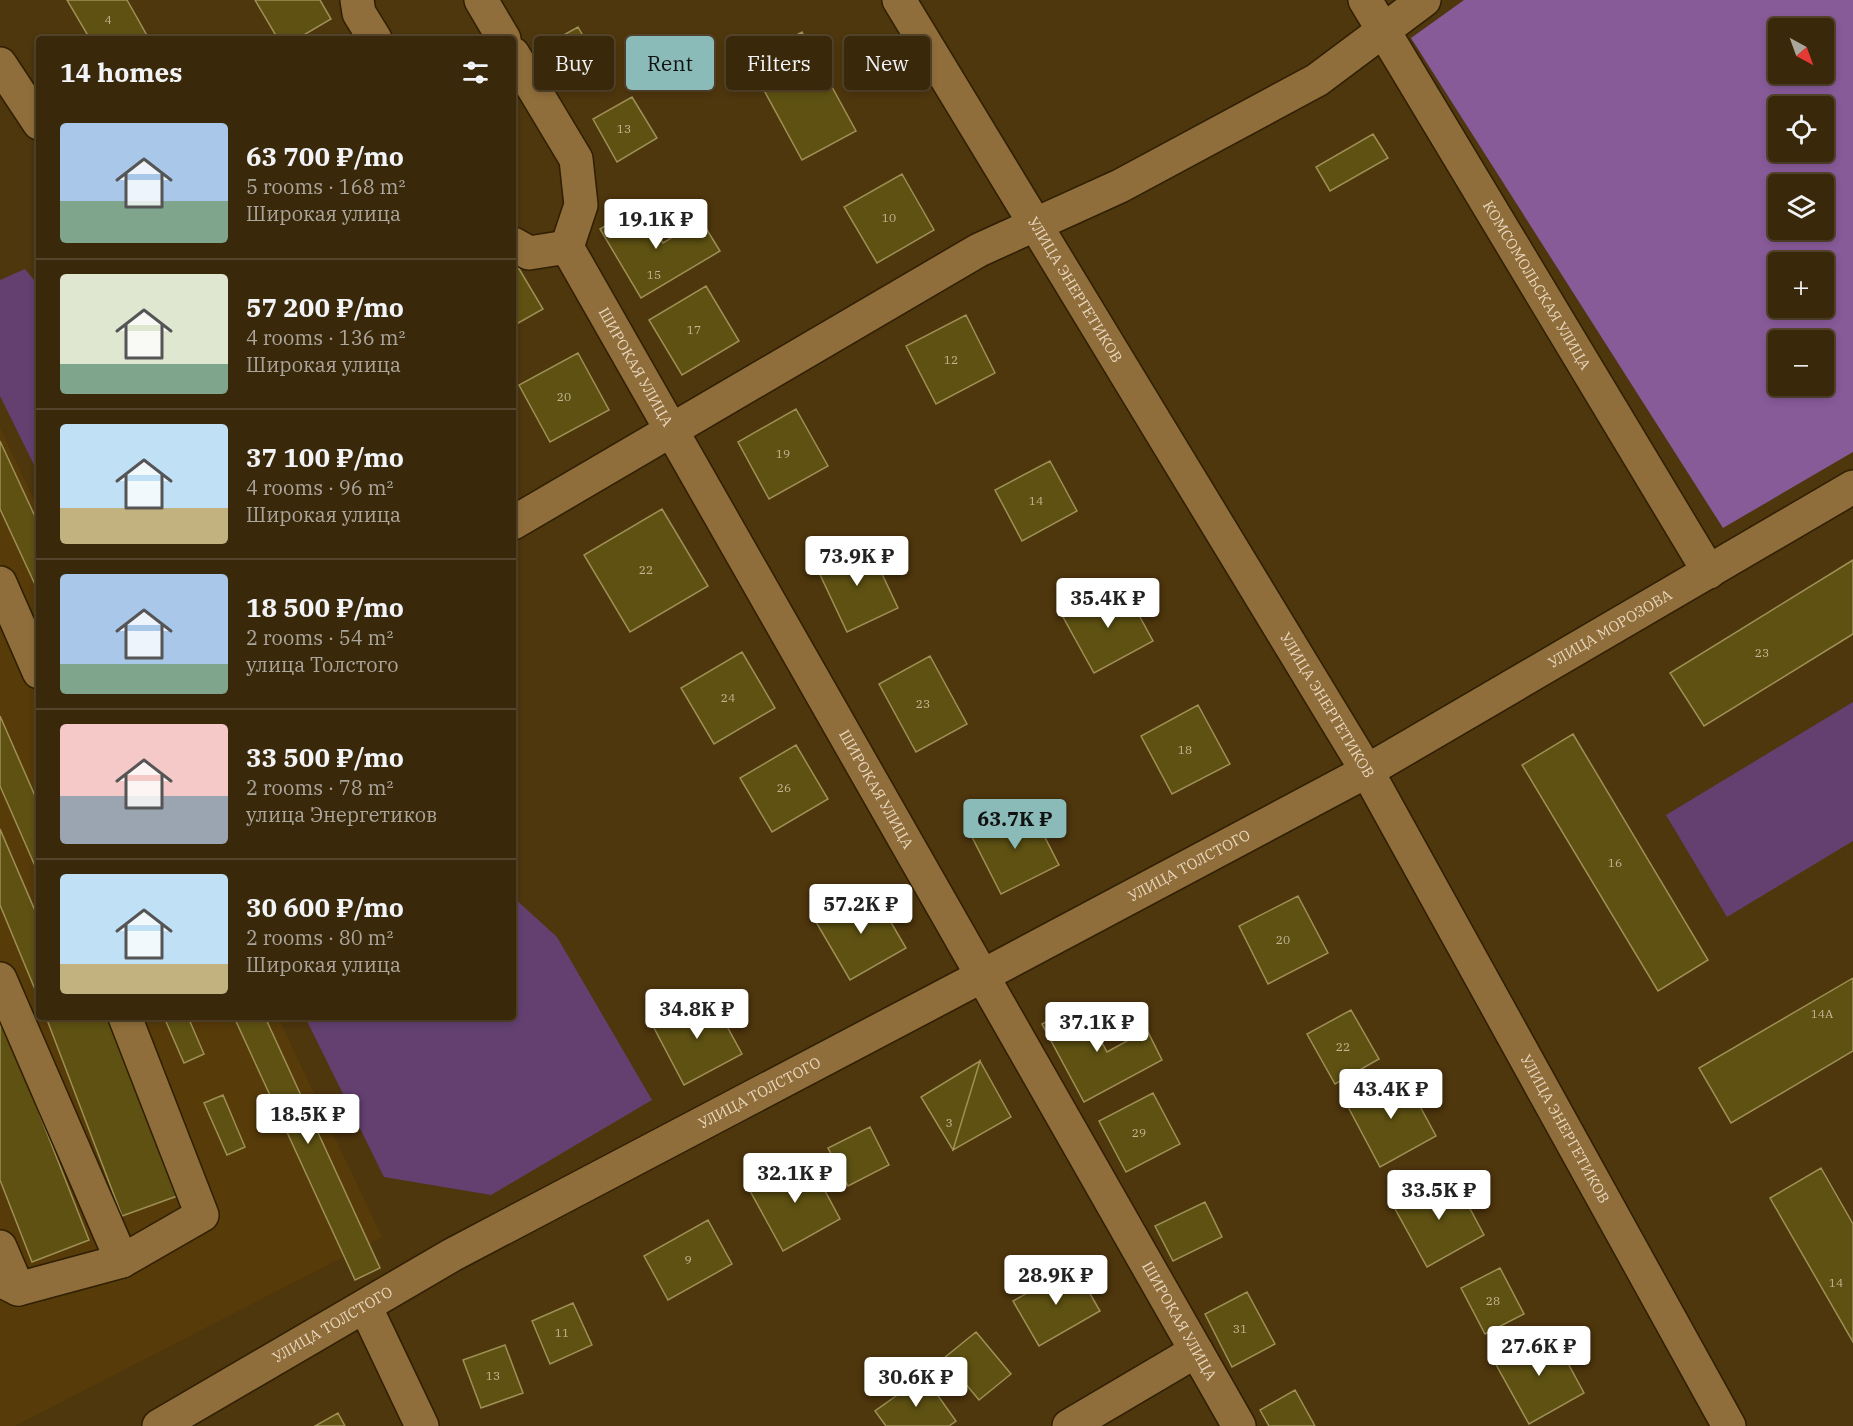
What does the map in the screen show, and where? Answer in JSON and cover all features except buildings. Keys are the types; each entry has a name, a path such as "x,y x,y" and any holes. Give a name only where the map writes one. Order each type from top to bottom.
{"street":[{"path":"357,0 359,13 373,36"},
{"path":"481,0 502,36"},
{"name":"УЛИЦА ЭНЕРГЕТИКОВ","path":"899,0 1367,771 1728,1426"},
{"name":"КОМСОМОЛЬСКАЯ УЛИЦА","path":"1365,0 1709,572"},
{"path":"516,521 979,250 1120,186 1317,80 1424,0"},
{"path":"516,59 576,159 581,206 567,247 528,253 516,246"},
{"path":"0,64 36,118"},
{"name":"ШИРОКАЯ УЛИЦА","path":"567,247 1239,1426"},
{"name":"УЛИЦА МОРОЗОВА","path":"1367,771 1853,487"},
{"path":"0,583 36,665"},
{"name":"УЛИЦА ТОЛСТОГО","path":"159,1426 452,1255 1367,771"},
{"path":"0,979 122,1261"},
{"path":"0,1247 9,1284 122,1261 202,1215 126,1020"},
{"path":"364,1306 422,1426"},
{"path":"1069,1426 1196,1351"}],"shaded area":[{"path":"1464,0 1853,0 1853,452 1723,528 1411,38"},
{"path":"25,269 36,282 36,469 0,396 0,280"},
{"path":"0,428 36,504 36,1020 279,1020 382,1237 15,1426 0,1426"},
{"path":"1853,702 1853,841 1727,917 1666,815"},
{"path":"516,900 557,937 652,1100 491,1195 384,1177 306,1020 516,1020"}]}
